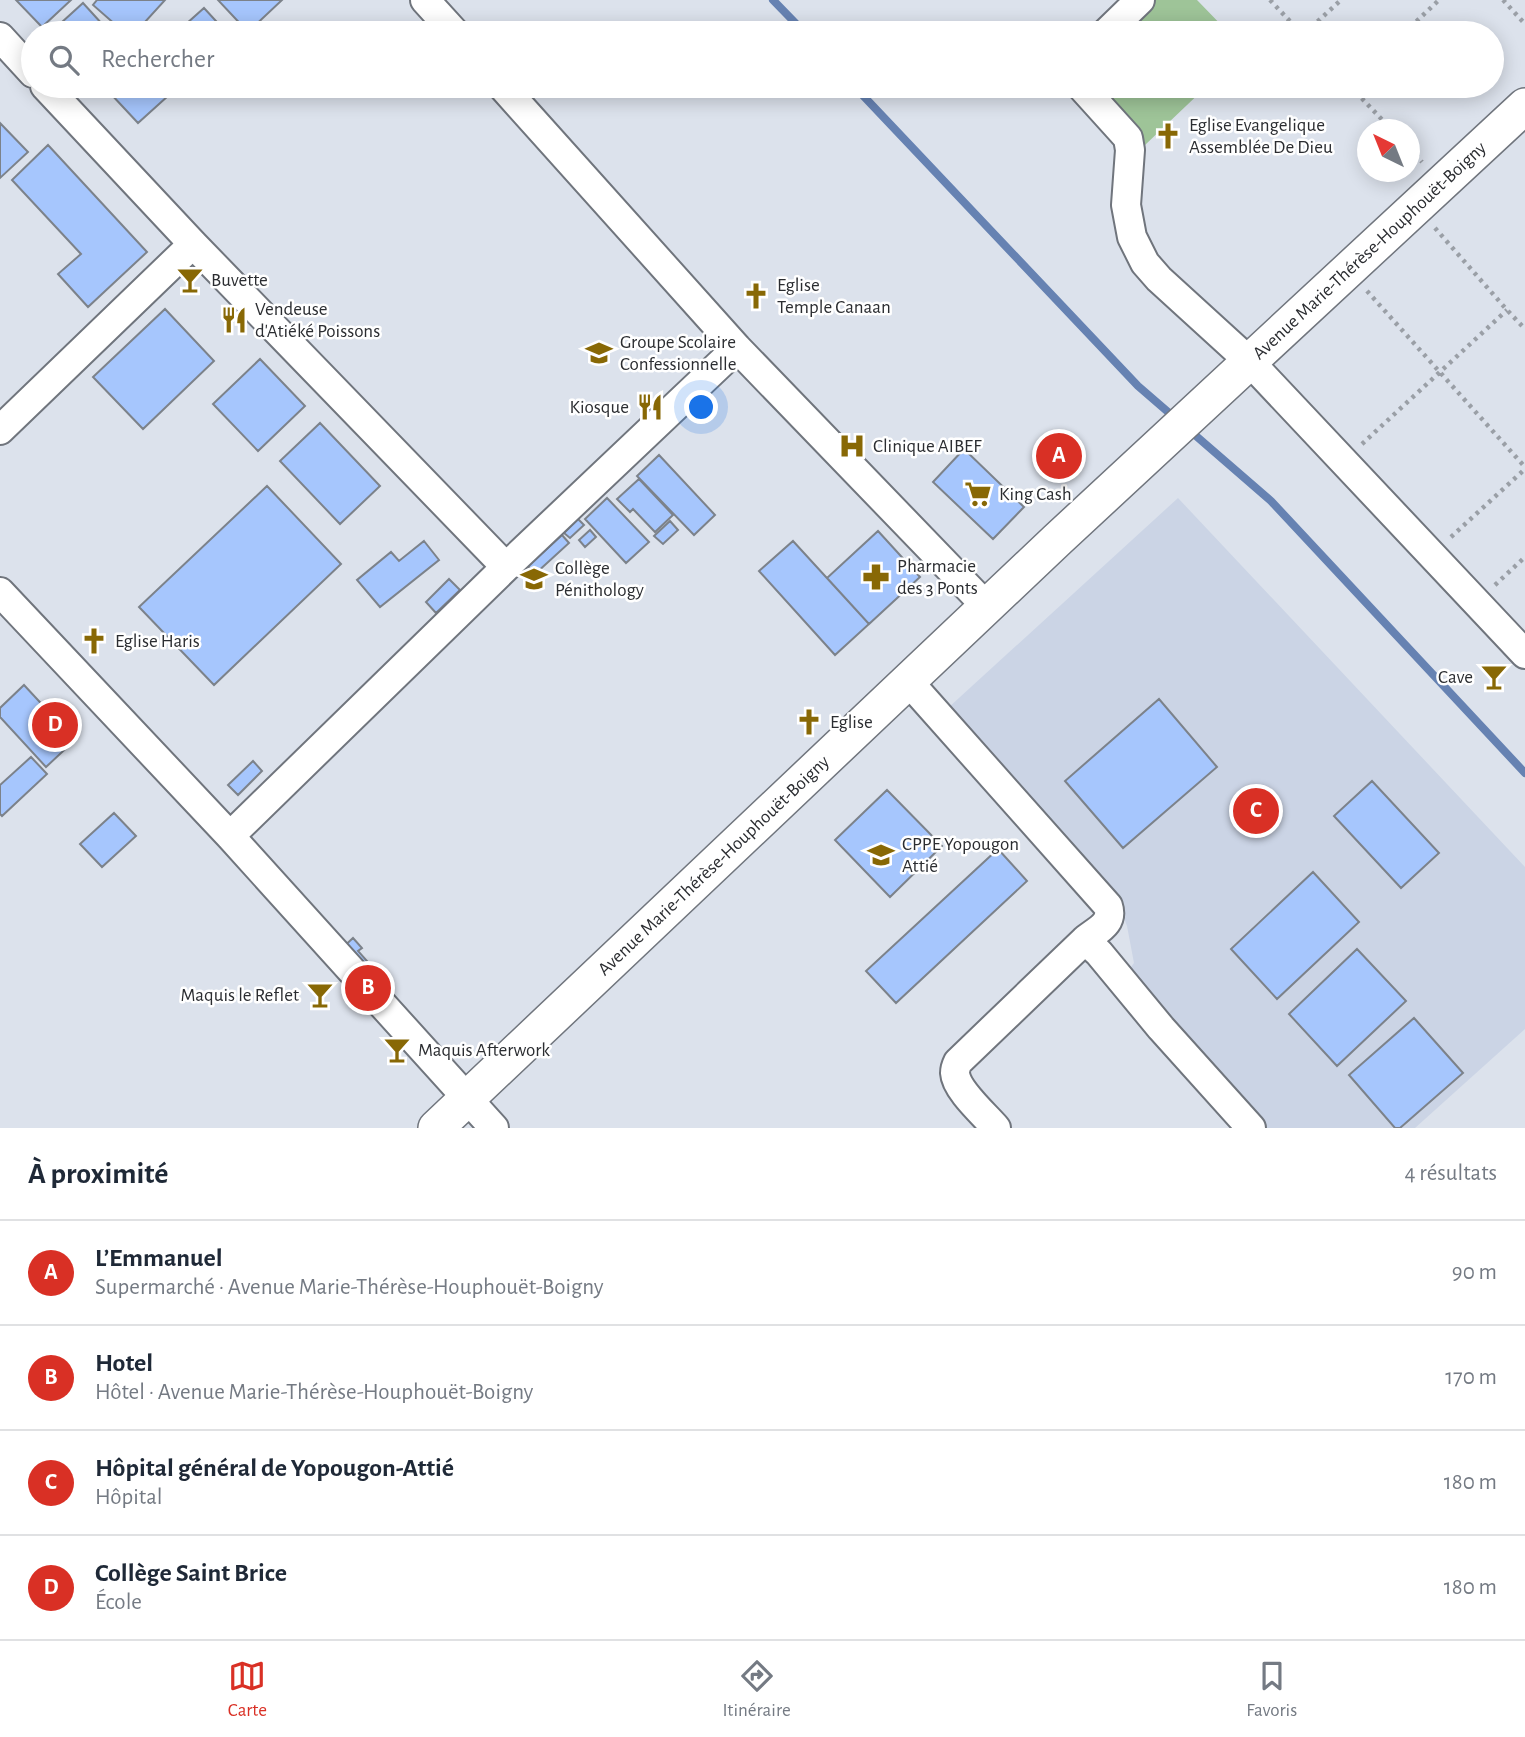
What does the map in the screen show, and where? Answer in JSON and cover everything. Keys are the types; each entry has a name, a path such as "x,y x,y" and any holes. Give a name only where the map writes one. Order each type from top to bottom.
{"street":[{"path":"425,0 444,21"},
{"path":"1118,21 1140,0"},
{"path":"0,37 21,60"},
{"path":"56,98 192,244 506,568"},
{"path":"513,98 737,348 987,607"},
{"path":"1092,98 1128,138 1130,150 1126,205 1132,237 1145,263 1250,362 1525,653"},
{"name":"Avenue Marie-Thérèse-Houphouët-Boigny","path":"436,1128 1142,461 1525,106"},
{"path":"0,430 192,244"},
{"path":"230,836 737,348"},
{"path":"0,592 230,836 494,1128"},
{"path":"908,681 1108,906 1110,913 1109,919 958,1062 954,1071 957,1082 996,1128"},
{"path":"1084,940 1099,953 1161,1028 1251,1128"}],"path":[{"path":"1270,0 1291,21"},
{"path":"1317,21 1341,0"},
{"path":"1417,21 1439,0"},
{"path":"1503,0 1525,24"},
{"path":"1361,98 1382,119"},
{"path":"1417,206 1525,329"},
{"path":"1348,270 1525,468 1432,555"},
{"path":"1344,461 1507,310"},
{"path":"1476,602 1525,556"}],"shaded area":[{"path":"1178,498 1525,867 1525,1029 1415,1128 1247,1128 1113,992 1134,963 1127,926 1115,894 948,708"}],"green space":[{"path":"1149,0 1197,0 1217,21 1127,21"},
{"path":"1100,98 1194,98 1145,145"}],"building":[{"path":"16,0 71,0 48,21 36,21"},
{"path":"97,0 165,0 146,21 111,21 93,5"},
{"path":"218,0 282,0 260,21 238,21"},
{"path":"83,3 99,21 63,21"},
{"path":"204,8 216,21 189,21"},
{"path":"115,98 166,98 138,123"},
{"path":"0,123 28,152 0,178"},
{"path":"48,145 147,252 88,307 58,274 81,254 12,180"},
{"path":"165,309 214,361 143,429 93,377"},
{"path":"260,359 305,406 258,451 213,404"},
{"path":"320,423 380,486 340,524 280,461"},
{"path":"964,449 1024,507 993,539 933,482"},
{"path":"659,455 715,515 694,535 637,476"},
{"path":"639,479 673,515 655,532 633,509 630,512 617,499"},
{"path":"267,486 341,564 214,685 139,607"},
{"path":"607,498 649,542 626,563 585,519"},
{"path":"578,519 584,525 570,538 564,533"},
{"path":"670,521 678,530 663,544 654,536"},
{"path":"590,530 596,537 585,547 579,540"},
{"path":"878,531 920,577 869,624 827,578"},
{"path":"562,535 569,543 535,574 528,566"},
{"path":"424,541 439,560 380,607 357,580 391,552 399,561"},
{"path":"793,541 869,624 835,655 759,571"},
{"path":"449,579 460,590 436,613 426,602"},
{"path":"24,685 75,740 46,767 0,717 0,708"},
{"path":"1159,699 1217,767 1123,848 1065,781"},
{"path":"31,757 47,774 2,816 0,785"},
{"path":"253,761 262,771 238,795 228,785"},
{"path":"1372,781 1439,853 1401,888 1334,816"},
{"path":"887,790 942,846 890,897 835,840"},
{"path":"114,813 136,836 102,867 80,844"},
{"path":"998,849 1027,881 896,1003 866,971"},
{"path":"1313,872 1359,922 1277,999 1231,949"},
{"path":"353,938 362,948 358,951 389,986 380,994 340,950"},
{"path":"1357,949 1406,1001 1337,1066 1289,1014"},
{"path":"1414,1018 1463,1073 1400,1128 1395,1128 1349,1075"}],"waterway":[{"path":"773,0 793,21"},
{"path":"865,98 1138,386 1175,418"},
{"path":"1188,429 1271,501 1525,773"}],"place":[{"name":"Eglise Evangelique Assemblée De Dieu","path":"1168,136"},
{"name":"Buvette","path":"190,280"},
{"name":"Eglise Temple Canaan","path":"756,296"},
{"name":"Vendeuse d'Atiéké Poissons","path":"234,320"},
{"name":"Groupe Scolaire Confessionnelle","path":"599,353"},
{"name":"Kiosque","path":"650,407"},
{"name":"Clinique AIBEF","path":"852,446"},
{"name":"L’Emmanuel","path":"1059,456"},
{"name":"King Cash","path":"978,494"},
{"name":"Pharmacie des 3 Ponts","path":"876,577"},
{"name":"Collège Pénithology","path":"534,579"},
{"name":"Eglise Haris","path":"94,641"},
{"name":"Cave","path":"1494,677"},
{"name":"Eglise","path":"809,722"},
{"name":"Collège Saint Brice","path":"55,725"},
{"name":"Hôpital général de Yopougon-Attié","path":"1256,811"},
{"name":"CPPE Yopougon Attié","path":"881,855"},
{"name":"Hotel","path":"368,988"},
{"name":"Maquis le Reflet","path":"320,995"},
{"name":"Maquis Afterwork","path":"397,1050"}]}
